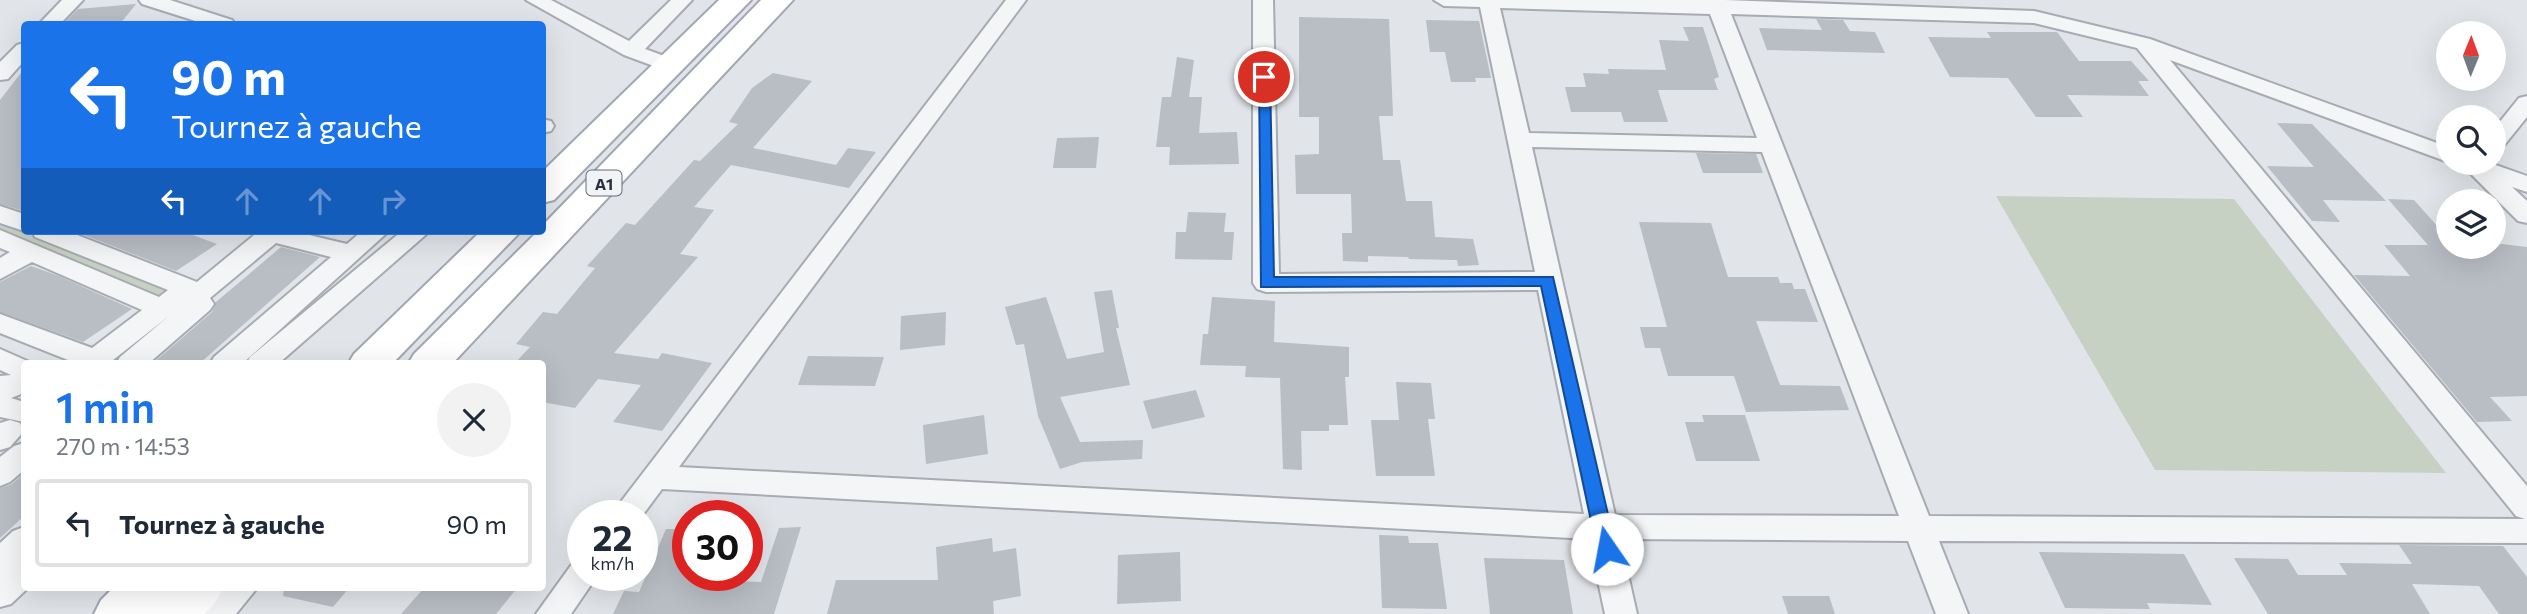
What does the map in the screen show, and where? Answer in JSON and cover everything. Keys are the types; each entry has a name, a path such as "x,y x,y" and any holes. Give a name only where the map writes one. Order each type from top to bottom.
{"main road":[{"name":"A1","path":"546,188 736,0"},
{"name":"A1","path":"432,360 778,0"},
{"path":"372,360 499,235"},
{"path":"118,614 141,591"},
{"path":"173,614 197,591"}],"street":[{"path":"52,21 73,0"},
{"path":"149,0 216,21"},
{"path":"536,0 631,51 670,66"},
{"path":"631,51 682,0"},
{"path":"637,500 1016,0"},
{"path":"1263,0 1266,283 1547,281"},
{"path":"1444,0 1716,4 2034,17 2143,43 2436,151"},
{"path":"1489,2 1547,281 1621,614"},
{"path":"1716,4 1952,614"},
{"path":"2143,43 2527,507"},
{"path":"0,74 21,52"},
{"path":"2506,128 2527,103"},
{"path":"1518,140 1771,145"},
{"path":"2485,175 2527,215"},
{"path":"2503,175 2527,184"},
{"path":"0,214 21,222"},
{"path":"0,323 95,360 188,288 271,235"},
{"path":"119,360 272,235"},
{"path":"135,360 273,235"},
{"path":"306,235 365,241"},
{"path":"340,235 365,241"},
{"path":"265,360 413,235"},
{"path":"0,238 37,241 188,288"},
{"path":"0,270 37,241"},
{"path":"37,241 162,308"},
{"path":"229,360 365,241"},
{"path":"0,333 74,360"},
{"path":"0,359 21,369"},
{"path":"0,386 10,388 21,383"},
{"path":"0,405 21,411"},
{"path":"0,428 10,431 0,439"},
{"path":"0,455 21,438"},
{"path":"0,474 21,456"},
{"path":"654,477 1602,527 1919,531 2527,531"},
{"path":"0,562 21,543"},
{"path":"0,594 21,575"},
{"path":"215,614 237,591"},
{"path":"552,614 569,591"}],"green space":[{"path":"1996,196 2234,199 2446,473 2155,470"},
{"path":"0,217 21,226 21,235 46,235 180,289 168,300 0,232"}],"building":[{"path":"136,4 122,21 66,21 78,9"},
{"path":"1299,17 1389,19 1393,116 1379,116 1383,160 1400,160 1406,201 1432,201 1435,237 1473,239 1479,265 1458,266 1457,260 1408,257 1368,256 1368,262 1343,261 1342,233 1352,233 1351,194 1296,194 1295,155 1319,154 1319,117 1299,117"},
{"path":"1816,19 1843,20 1850,31 1875,32 1885,53 1767,50 1759,28 1822,30"},
{"path":"1426,20 1479,21 1491,78 1475,78 1476,82 1451,82 1445,52 1430,52"},
{"path":"1683,27 1703,27 1719,77 1714,79 1718,90 1658,90 1668,122 1624,122 1621,112 1571,112 1565,87 1586,87 1583,73 1609,74 1608,69 1666,70 1659,40 1689,41"},
{"path":"1987,32 2057,32 2079,61 2131,61 2149,81 2138,81 2149,96 2067,95 2083,117 2036,117 2008,78 1950,77 1928,37 1991,38"},
{"path":"1177,57 1194,60 1189,97 1202,97 1199,133 1237,132 1239,164 1169,165 1170,147 1156,147 1162,97 1171,97"},
{"path":"21,73 21,210 0,204 0,100"},
{"path":"773,73 812,81 753,148 836,165 848,148 876,152 849,188 731,165 694,207 714,210 680,254 698,257 614,353 658,359 662,353 712,363 662,431 613,422 641,385 598,379 575,408 546,403 546,360 518,360 530,347 516,344 543,312 557,314 595,268 587,266 626,223 635,225 694,160 700,161 738,124 729,122 752,88"},
{"path":"2277,123 2312,124 2386,201 2323,200 2340,222 2312,221 2267,166 2314,167"},
{"path":"1099,137 1096,168 1053,168 1057,138"},
{"path":"1696,153 1756,154 1763,173 1703,173"},
{"path":"2388,199 2414,200 2436,225 2436,259 2506,259 2506,244 2527,247 2527,396 2490,397 2512,421 2477,422 2354,275 2410,276 2384,245 2428,245"},
{"path":"1188,212 1226,213 1224,232 1234,232 1232,260 1175,259 1176,232 1186,232"},
{"path":"1639,222 1711,223 1728,277 1778,277 1780,283 1792,283 1794,289 1805,289 1818,322 1756,321 1780,385 1840,386 1849,410 1746,412 1734,376 1668,376 1660,348 1645,348 1640,327 1667,327"},
{"path":"84,235 193,235 217,244 176,271"},
{"path":"281,247 320,257 204,360 157,360 212,312 216,302"},
{"path":"31,266 132,309 83,342 0,312 0,282"},
{"path":"1112,290 1119,328 1116,328 1130,385 1060,397 1080,442 1143,440 1142,459 1082,462 1060,469 1038,416 1024,344 1016,345 1005,307 1046,297 1067,359 1104,352 1094,292"},
{"path":"1212,297 1275,301 1274,342 1349,347 1349,377 1345,377 1348,425 1329,425 1329,431 1301,431 1302,470 1283,469 1280,378 1245,377 1246,366 1200,365 1203,334 1208,334"},
{"path":"946,312 945,345 900,350 901,316"},
{"path":"808,356 884,357 875,386 798,385"},
{"path":"1396,382 1431,383 1435,419 1428,419 1435,476 1376,476 1371,420 1399,420"},
{"path":"1196,390 1205,417 1152,429 1143,401"},
{"path":"984,415 988,454 926,464 923,425"},
{"path":"1702,415 1745,415 1760,461 1696,461 1685,422 1704,422"},
{"path":"21,476 21,519 0,538 0,488 12,484"},
{"path":"801,527 774,614 613,614 624,591 658,591 658,548 666,529 672,529 672,591 763,591 763,576 779,528"},
{"path":"1379,535 1408,536 1409,543 1438,543 1447,609 1382,608"},
{"path":"992,538 993,552 1016,548 1021,596 993,601 994,614 827,614 836,580 938,580 936,547"},
{"path":"2399,545 2503,546 2527,577 2527,614 2499,614 2479,586 2412,584 2430,614 2268,614 2234,558 2288,559 2298,575 2347,575 2339,563 2412,564"},
{"path":"1180,552 1181,601 1117,604 1118,555"},
{"path":"2039,552 2184,554 2212,605 2147,603 2150,609 2065,608"},
{"path":"1484,558 1564,560 1573,614 1490,614"},
{"path":"284,591 346,591 333,607 283,596"},
{"path":"421,591 515,591 496,614 401,614"},
{"path":"1782,596 1829,596 1835,614 1788,614"}],"route":[{"path":"1264,77 1266,283 1547,281 1607,549"}]}
